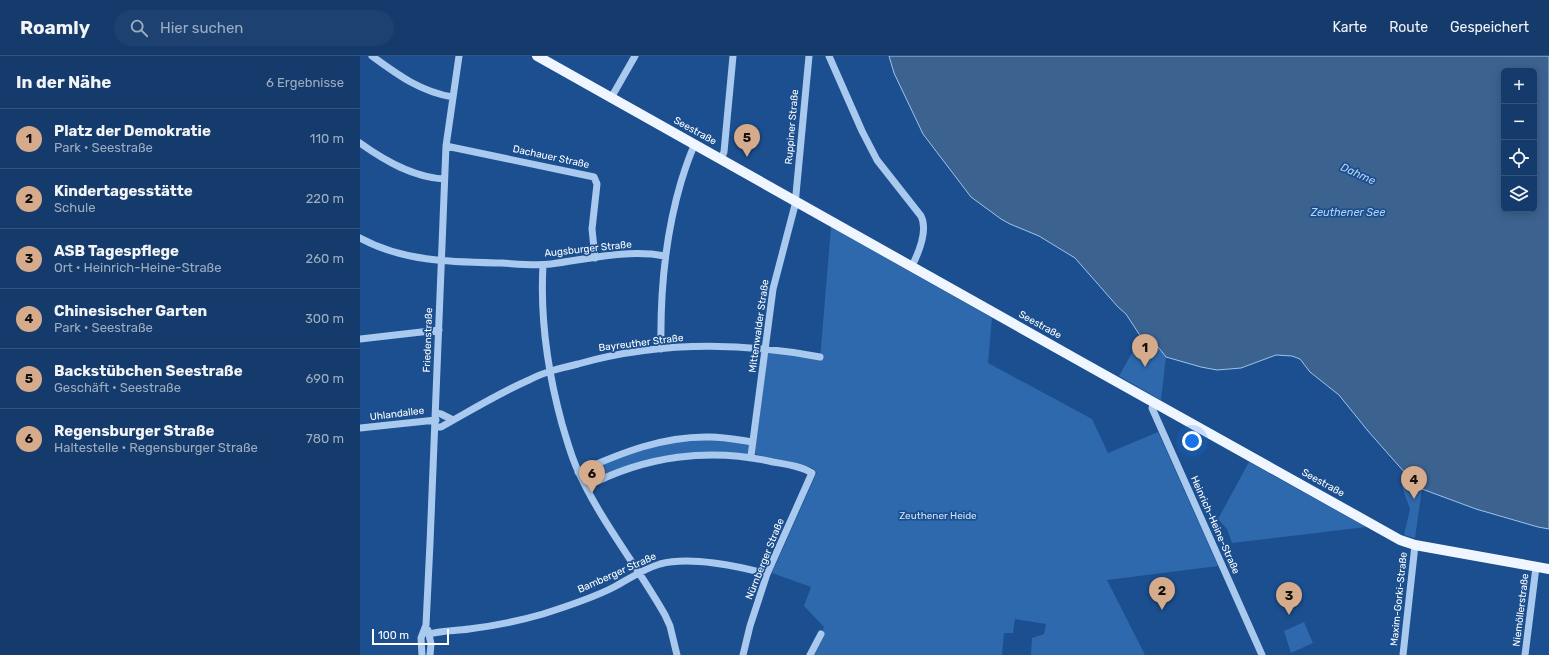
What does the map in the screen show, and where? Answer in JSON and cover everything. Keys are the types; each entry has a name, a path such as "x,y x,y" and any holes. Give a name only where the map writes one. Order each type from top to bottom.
{"main road":[{"name":"Seestraße","path":"538,56 1395,537 1415,545 1549,569"}],"street":[{"path":"372,56 414,85 431,92 453,97"},
{"name":"Friedenstraße","path":"422,655 421,638 426,625 436,420 438,330 446,146 459,56"},
{"path":"611,98 635,56"},
{"path":"721,159 724,152 733,56"},
{"name":"Ruppiner Straße","path":"795,201 809,56"},
{"path":"829,56 873,152 883,168 921,216 924,222 919,248 912,266"},
{"path":"360,143 378,156 396,166 412,172 444,179"},
{"path":"661,349 665,256 675,205 694,144"},
{"name":"Dachauer Straße","path":"446,146 594,177 596,184 592,229 595,258"},
{"name":"Mittenwalder Straße","path":"751,456 773,289 795,201"},
{"name":"Augsburger Straße","path":"360,238 375,246 399,254 441,261 543,265 624,254 665,256"},
{"path":"543,265 542,307 550,371 561,420 578,472 669,624 677,655"},
{"path":"360,339 438,330"},
{"name":"Bayreuther Straße","path":"436,420 441,427 529,380 550,371 610,356 661,349 721,346 786,350 820,357"},
{"name":"Heinrich-Heine-Straße","path":"1154,403 1152,408 1262,655"},
{"path":"436,420 442,414 453,420"},
{"name":"Uhlandallee","path":"360,428 436,420"},
{"path":"578,472 638,447 659,442 710,437 753,442"},
{"path":"586,487 626,469 647,462 698,454 751,456"},
{"name":"Nürnberger Straße","path":"743,655 750,626 767,574 812,473 786,464 751,456"},
{"name":"Maxim-Gorki-Straße","path":"1403,655 1415,545"},
{"name":"Bamberger Straße","path":"430,634 470,629 542,614 596,596 639,573 660,564 692,561 744,568 767,574"},
{"name":"Niemöllerstraße","path":"1525,655 1536,567"},
{"name":"Friedenstraße","path":"426,625 430,634 430,655"},
{"path":"810,655 821,634"}],"green space":[{"name":"Zeuthener Heide","path":"831,227 992,318 988,363 1092,419 1108,453 1158,432 1218,566 1107,580 1145,655 1031,655 1032,638 1044,634 1046,624 1015,619 1013,633 1004,633 1002,655 812,655 824,627 804,606 811,587 772,573 817,472 812,468 755,454 768,351 820,359"},
{"path":"1141,337 1149,342 1155,343 1166,357 1161,400 1119,376"},
{"path":"711,439 749,445 748,454 711,452 687,453 587,483 582,473 646,447 689,440"},
{"path":"1249,462 1366,527 1232,543 1227,529 1218,519"},
{"path":"1406,474 1422,489 1415,538 1404,535 1410,509 1402,487"},
{"path":"1304,622 1313,643 1291,653 1284,631"}],"water":[{"name":"Zeuthener See","path":"889,56 1549,56 1549,529 1476,509 1422,489 1406,474 1368,431 1339,395 1310,372 1300,359 1292,356 1276,355 1241,368 1217,370 1166,357 1155,343 1149,342 1141,337 1126,314 1118,307 1075,258 1039,236 1001,219 971,197 923,134 894,73"}],"place":[{"name":"Backstübchen Seestraße","path":"747,157"},
{"name":"Platz der Demokratie","path":"1145,367"},
{"name":"Regensburger Straße","path":"592,493"},
{"name":"Chinesischer Garten","path":"1414,499"},
{"name":"Kindertagesstätte","path":"1162,610"},
{"name":"ASB Tagespflege","path":"1289,615"}],"water label":[{"name":"Dahme","path":"1358,174"}]}
